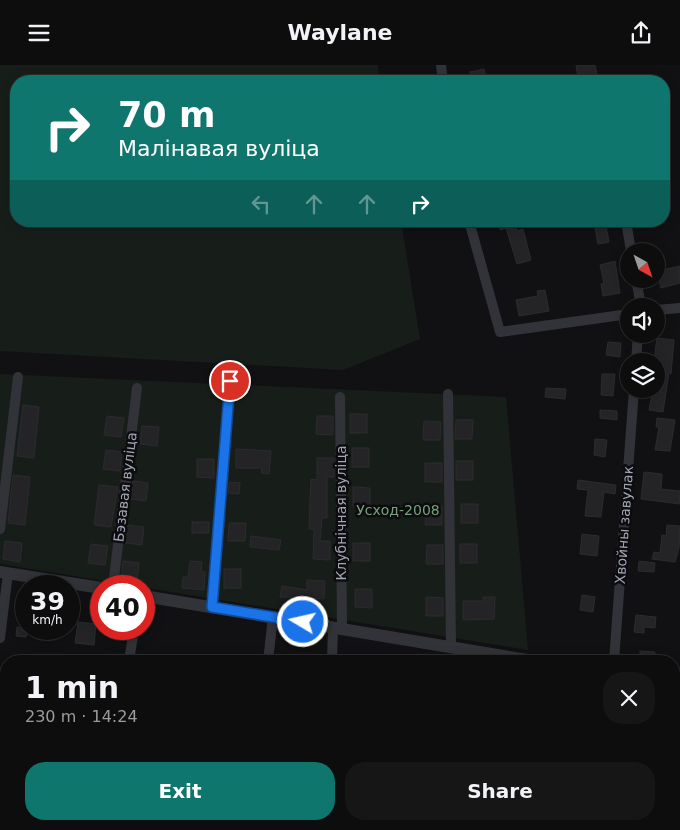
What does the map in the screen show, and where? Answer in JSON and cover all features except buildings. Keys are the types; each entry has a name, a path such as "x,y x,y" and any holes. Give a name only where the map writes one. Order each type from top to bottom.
{"street":[{"path":"472,227 500,331 620,314"},
{"path":"627,227 630,243"},
{"path":"665,309 680,308"},
{"path":"0,529 18,377"},
{"path":"212,607 230,381"},
{"name":"Бэзавая вуліца","path":"115,575 137,387"},
{"path":"448,394 451,647"},
{"name":"Клубнічная вуліца","path":"333,655 338,628 340,397"},
{"name":"Хвойны завулак","path":"614,655 633,398"},
{"path":"0,638 4,573 90,587"},
{"path":"155,598 490,655"},
{"path":"269,655 273,617"},
{"path":"131,655 133,640"}],"green space":[{"path":"0,65 378,65 379,75 10,75 10,227 402,227 420,339 343,370 0,351"},
{"name":"Усход-2008","path":"0,374 506,397 528,650 155,589 155,575 90,575 90,579 80,577 80,575 68,575 0,564"}],"route":[{"path":"230,381 212,607 303,622"}]}
